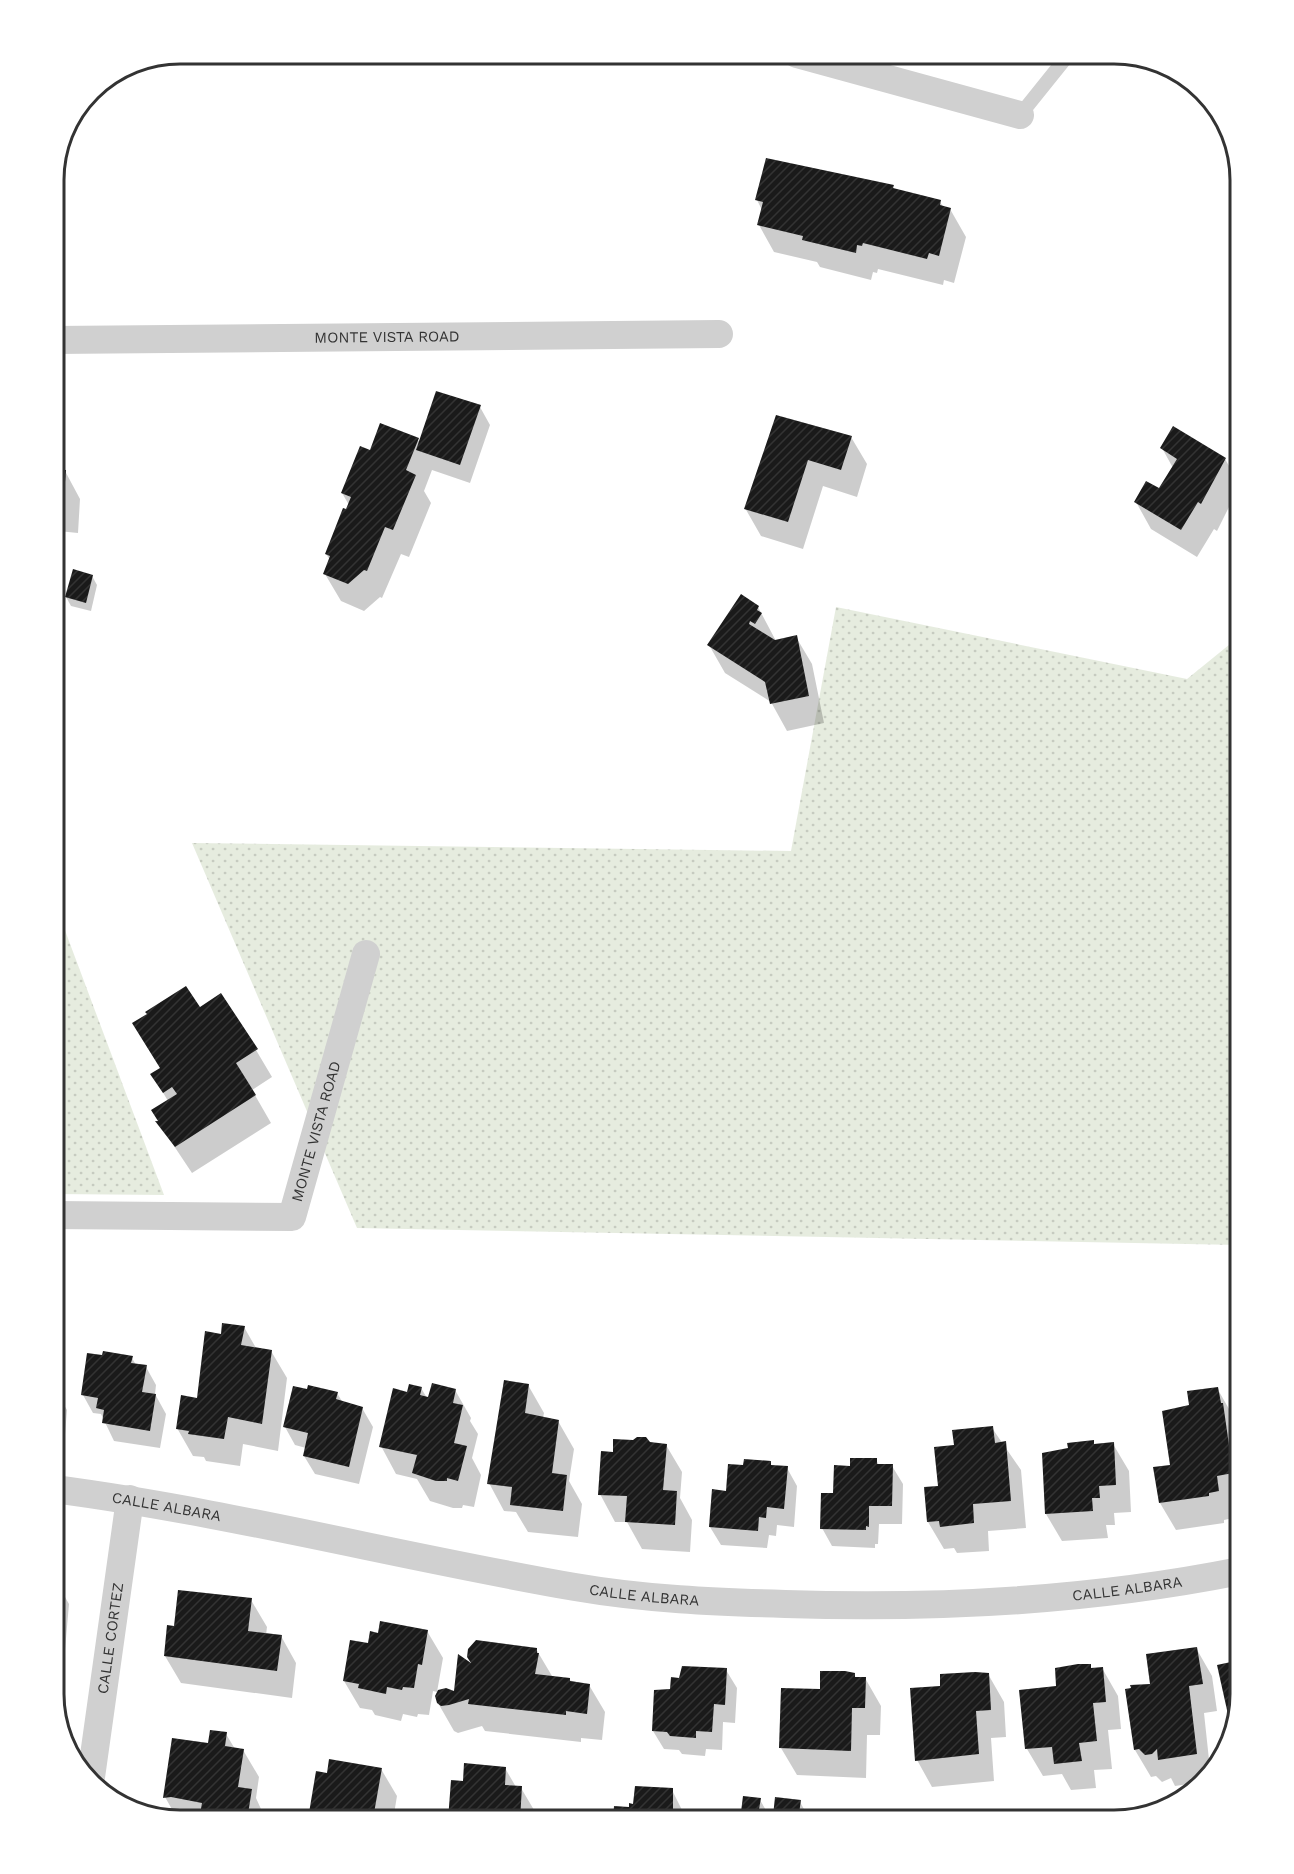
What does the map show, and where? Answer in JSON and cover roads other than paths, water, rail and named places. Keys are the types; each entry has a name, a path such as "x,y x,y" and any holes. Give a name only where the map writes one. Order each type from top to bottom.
{"street":[{"path":"839,65 988,104 1020,115"},
{"name":"MONTE VISTA ROAD","path":"65,340 719,334"},
{"name":"MONTE VISTA ROAD","path":"64,1215 292,1217 366,954"},
{"name":"CALLE ALBARA","path":"64,1490 130,1499 576,1587 720,1602 844,1606 970,1604 1065,1598 1147,1588 1230,1573"},
{"name":"CALLE CORTEZ","path":"92,1768 130,1499"}],"lane":[{"path":"1020,115 1060,65"}]}
